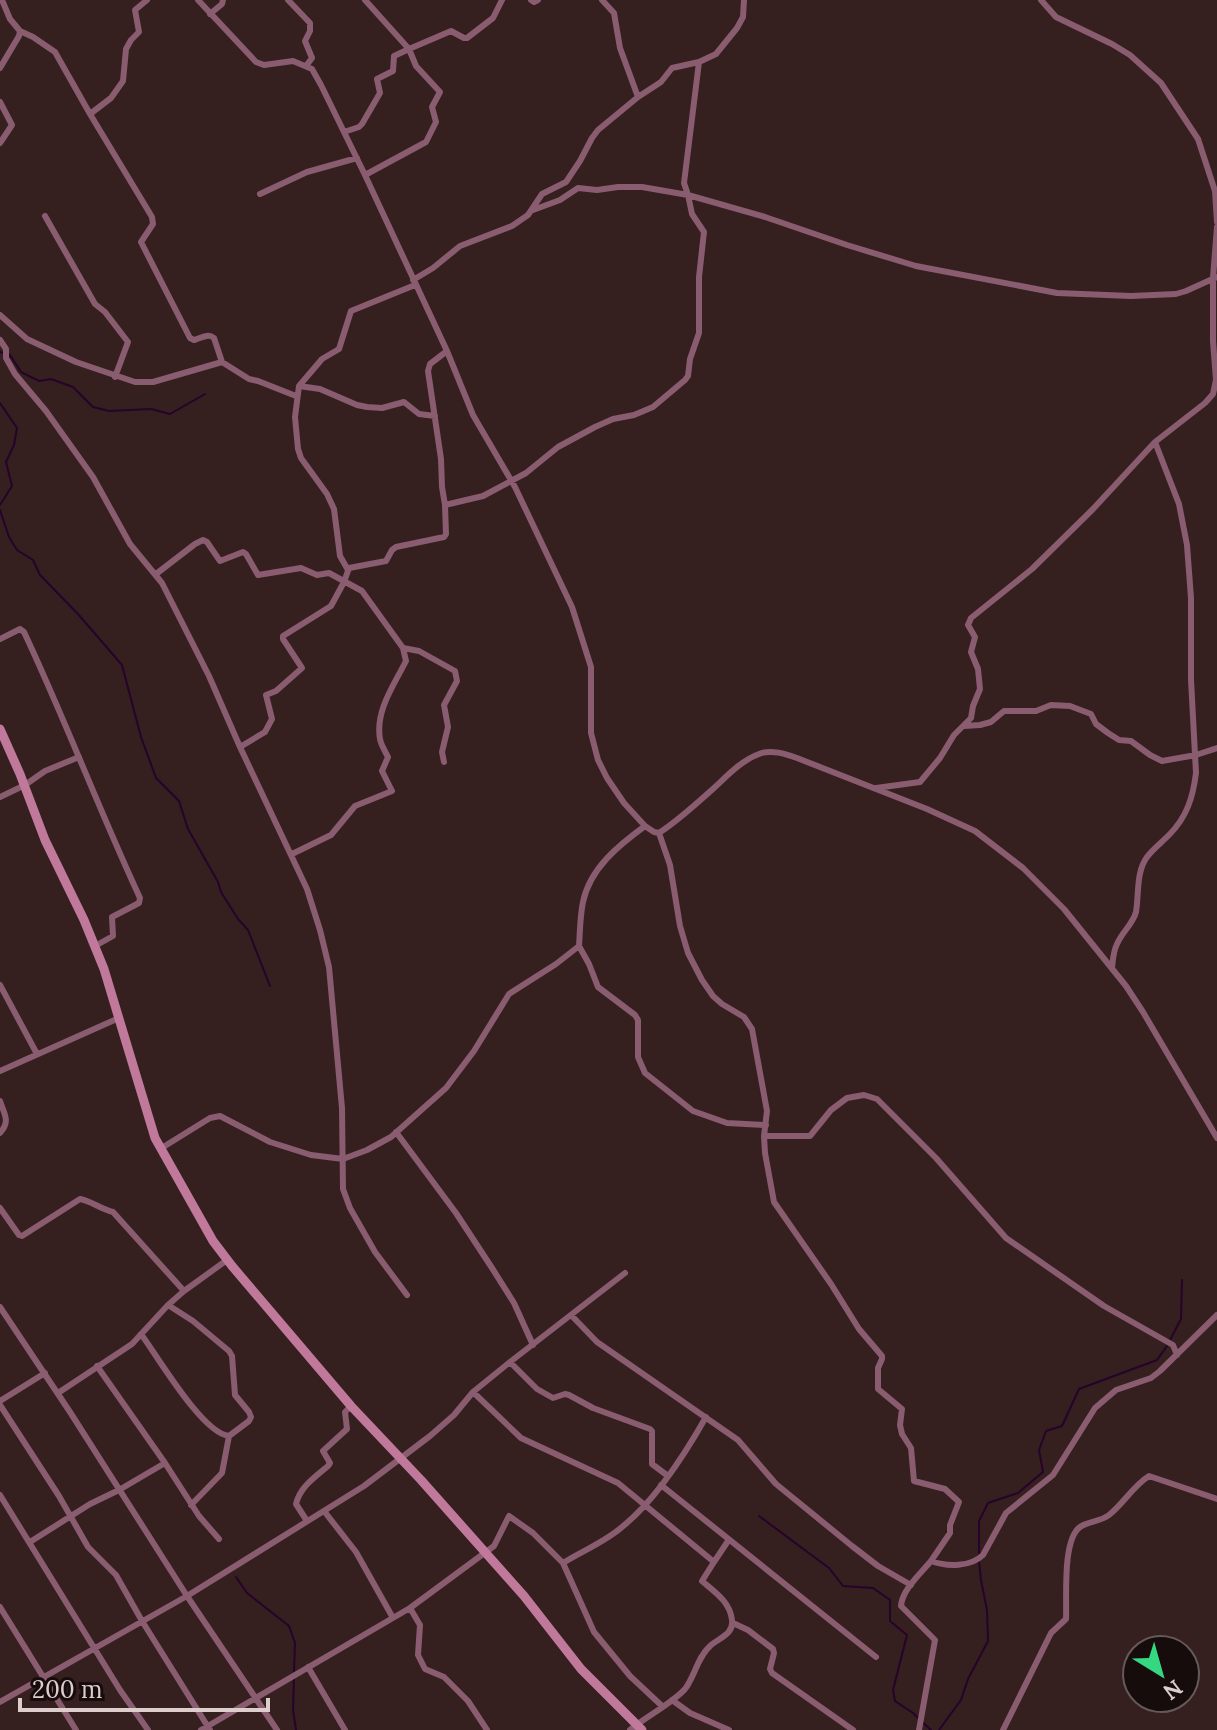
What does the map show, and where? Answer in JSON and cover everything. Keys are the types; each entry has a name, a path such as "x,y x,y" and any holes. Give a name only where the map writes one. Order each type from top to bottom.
{"street":[{"path":"2,0 10,19 20,31 55,52 152,217 152,227 141,242 192,340 209,335 214,338 222,362 249,379 296,396"},
{"path":"90,114 111,98 123,81 126,49 139,32 135,10 147,0"},
{"path":"198,0 260,64 293,61 312,69 321,85 447,351 477,423 512,481 572,607 590,660 591,733 598,760 618,796 645,826 659,833 670,865 680,926 688,953 713,996 744,1017 752,1029 767,1111 764,1136 774,1202 859,1329 882,1356 878,1368 878,1389 902,1409 900,1425 911,1448 914,1481 945,1489 959,1502 950,1533 900,1603 935,1640 920,1723"},
{"path":"210,14 223,0"},
{"path":"288,0 310,23 305,41 313,56 306,66"},
{"path":"365,0 409,49 416,66 440,92 432,107 436,122 426,142 365,175"},
{"path":"344,132 362,124 380,93 378,78 393,71 396,55 451,31 467,38 493,18 502,0"},
{"path":"531,0 538,0"},
{"path":"602,0 614,13 619,43 638,97"},
{"path":"240,747 265,732 272,719 266,695 276,691 302,668 283,636 328,608 348,570 340,556 334,509 298,449 295,417 299,386 322,359 339,349 351,311 414,282 455,249 512,226 528,215 542,194 566,182 594,134 661,82 672,68 699,62 716,54 743,17 744,0"},
{"path":"873,788 920,782 954,735 971,718 980,689 978,669 971,652 975,637 968,622 1041,560 1155,442 1205,403 1215,388 1215,191 1198,139 1161,83 1130,55 1056,17 1041,0"},
{"path":"0,68 20,31"},
{"path":"445,505 475,499 526,473 558,447 595,427 653,407 688,376 699,333 699,277 704,232 692,214 684,183 699,62"},
{"path":"0,102 12,125 0,143"},
{"path":"260,194 307,172 357,158"},
{"path":"533,210 560,200 578,188 642,187 688,195 765,217 916,266 1057,293 1176,294 1215,278"},
{"path":"45,216 95,304 128,342 115,377"},
{"path":"1,317 27,339 76,362 135,382 153,382 222,362"},
{"path":"0,329 1,317"},
{"path":"0,340 15,374 46,411 97,483 130,544 162,583 209,676 307,889 329,967 342,1108 343,1189 375,1252 407,1295"},
{"path":"348,570 386,561 396,547 444,537 446,534 441,459 428,371 430,364 447,351"},
{"path":"299,386 320,389 367,407 382,408 404,402 419,414 435,416"},
{"path":"1112,969 1116,944 1134,918 1144,862 1177,827 1190,803 1194,787 1196,755 1187,545 1179,504 1155,442"},
{"path":"156,574 203,540 220,561 243,552 258,575 301,568 317,575 329,573 366,595 403,648 406,661 382,710 380,729 380,742 388,757 382,771 392,791 355,806 331,835 292,854"},
{"path":"0,639 20,629 24,632 140,898 139,903 114,915 111,920 113,936 95,946"},
{"path":"403,648 419,651 455,671 457,681 444,705 448,730 441,754 444,762"},
{"path":"964,726 991,722 1004,711 1036,711 1051,705 1070,706 1091,714 1096,724 1119,740 1131,741 1159,760 1196,755 1217,748"},
{"path":"0,729 45,840 95,946 160,1149 227,1260 351,1406 486,1553 581,1669 636,1728 686,1687 711,1644 725,1637 733,1623"},
{"path":"659,833 731,772 760,753 768,752 786,754 927,809 983,836 1045,890 1072,918 1112,969 1143,1012 1217,1138"},
{"path":"0,797 45,771 79,757"},
{"path":"645,826 619,845 592,878 582,906 579,946 598,987 638,1020 638,1057 645,1073 693,1111 727,1123 766,1125"},
{"path":"160,1149 210,1118 220,1116 270,1142 311,1155 343,1159 367,1150 396,1132 448,1085 474,1051 509,994 579,946"},
{"path":"0,985 37,1054"},
{"path":"0,1071 119,1018"},
{"path":"764,1136 807,1138 816,1132 831,1110 847,1098 864,1095 877,1099 929,1150 1006,1238 1104,1306 1173,1345 1177,1355"},
{"path":"0,1101 7,1122 0,1133"},
{"path":"396,1132 492,1268 514,1303 533,1345"},
{"path":"0,1208 21,1236 80,1199 113,1212 184,1291"},
{"path":"58,1393 132,1344 168,1305 227,1260"},
{"path":"0,1702 187,1596 364,1486 454,1415 473,1392 625,1273"},
{"path":"168,1305 208,1333 232,1356 235,1395 251,1417 229,1436 222,1473 191,1505"},
{"path":"0,1307 277,1730"},
{"path":"571,1315 597,1342 738,1440 769,1477 804,1508 878,1566 911,1585"},
{"path":"931,1561 946,1566 974,1562 980,1558 1006,1513 1053,1475 1095,1408 1116,1390 1151,1378 1217,1315"},
{"path":"141,1334 196,1412 223,1435 229,1436"},
{"path":"510,1362 537,1389 553,1398 569,1395 593,1408 650,1429 652,1464 668,1476"},
{"path":"97,1366 207,1528 219,1539"},
{"path":"45,1373 0,1403 88,1547 116,1575 206,1729 410,1608 496,1544 509,1516 533,1533 563,1563 594,1632 630,1676 662,1706"},
{"path":"473,1392 521,1438 618,1483 714,1562"},
{"path":"307,1521 295,1500 330,1463 323,1451 347,1429 345,1412 351,1406"},
{"path":"563,1563 615,1533 630,1520 668,1476 706,1417"},
{"path":"30,1542 70,1515 165,1463"},
{"path":"1006,1729 1049,1636 1066,1619 1067,1557 1079,1528 1107,1517 1123,1503 1136,1485 1149,1476 1217,1499"},
{"path":"661,1485 876,1657"},
{"path":"0,1495 148,1730"},
{"path":"324,1511 356,1552 393,1618"},
{"path":"728,1541 702,1581 726,1603 733,1623 773,1649 772,1673 853,1730"},
{"path":"0,1607 76,1730"},
{"path":"410,1608 420,1625 418,1655 425,1669 444,1677 468,1701 487,1730"},
{"path":"308,1667 345,1730"},
{"path":"672,1700 690,1713 729,1730"}],"waterway":[{"path":"0,352 10,355 21,372 39,381 51,379 73,387 93,407 109,411 151,409 170,414 205,394"},
{"path":"0,403 17,428 6,462 12,486 0,505"},
{"path":"0,510 17,550 33,560 40,575 122,665 141,737 156,778 179,801 188,829 221,892 248,930 270,986"},
{"path":"1170,1340 1181,1319 1182,1280"},
{"path":"979,1553 979,1521 988,1503 1018,1493 1043,1472 1039,1450 1046,1431 1062,1426 1079,1389 1157,1360 1167,1346"},
{"path":"759,1516 829,1568 843,1586 873,1588 890,1600 890,1621 907,1635 893,1690 895,1701 931,1730"},
{"path":"939,1730 961,1700 988,1641 987,1610 979,1560"},
{"path":"236,1577 247,1593 289,1626 295,1643 294,1671"},
{"path":"294,1678 296,1730"}]}
